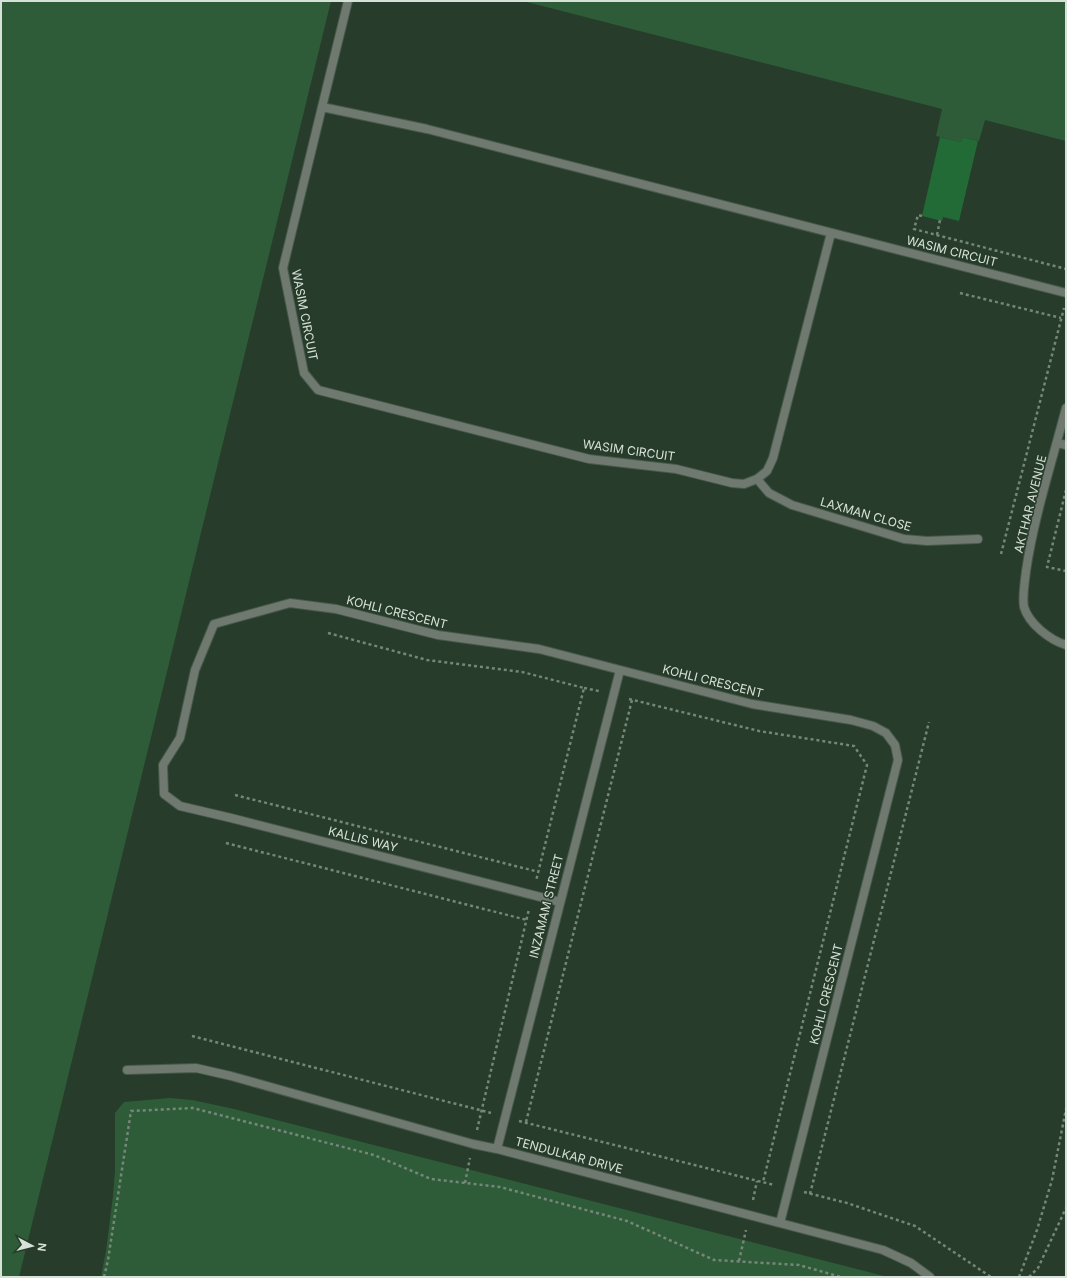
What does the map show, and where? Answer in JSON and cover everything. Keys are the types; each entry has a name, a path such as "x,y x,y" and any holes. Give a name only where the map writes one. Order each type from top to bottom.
{"street":[{"path":"322,107 348,1"},
{"name":"WASIM CIRCUIT","path":"757,479 744,484 732,483 676,469 589,459 318,390 304,373 283,268 322,107 427,129 1066,293"},
{"path":"757,479 767,470 773,458 831,233"},
{"name":"AKTHAR AVENUE","path":"1066,408 1034,533 1024,587 1024,607 1031,621 1047,635 1066,645"},
{"path":"1057,443 1066,445"},
{"name":"LAXMAN CLOSE","path":"757,479 770,492 792,505 904,539 927,541 978,539"},
{"name":"KOHLI CRESCENT","path":"164,794 163,765 180,738 195,670 214,624 290,603 336,609 438,635 539,649 752,704 851,720 873,726 886,733 895,745 898,760 780,1223"},
{"name":"INZAMAM STREET","path":"497,1149 620,670"},
{"name":"KALLIS WAY","path":"164,794 180,806 560,902"},
{"name":"TENDULKAR DRIVE","path":"127,1070 196,1068 230,1076 473,1144 884,1250 911,1263 930,1277"}],"path":[{"path":"922,216 918,215 914,229 1066,269"},
{"path":"937,234 940,220"},
{"path":"960,293 1061,318"},
{"path":"1000,554 1064,306"},
{"path":"1066,490 1047,567 1066,572"},
{"path":"328,633 427,660 522,672 759,731 854,746 868,765 763,1182"},
{"path":"465,1183 473,1144 584,688"},
{"path":"526,1122 632,700"},
{"path":"810,1194 929,722"},
{"path":"235,795 539,872"},
{"path":"226,843 527,920"},
{"path":"192,1036 504,1117 847,1203 915,1226 991,1277"},
{"path":"104,1277 108,1260 131,1111 193,1108 374,1155 431,1179 500,1187 627,1221 714,1260 799,1265 841,1277"},
{"path":"1019,1277 1037,1230 1052,1180 1066,1109"},
{"path":"1029,1277 1038,1268 1066,1208"}],"green space":[{"path":"1,1 331,1 19,1277 1,1277"},
{"path":"523,1 1066,1 1066,141 985,120 979,141 962,137 961,142 936,136 942,109"},
{"path":"170,1098 192,1100 234,1109 888,1277 101,1277 113,1196 115,1171 115,1113 124,1102"}],"building":[{"path":"940,137 961,142 962,137 978,141 959,221 943,217 942,221 922,216"}]}
